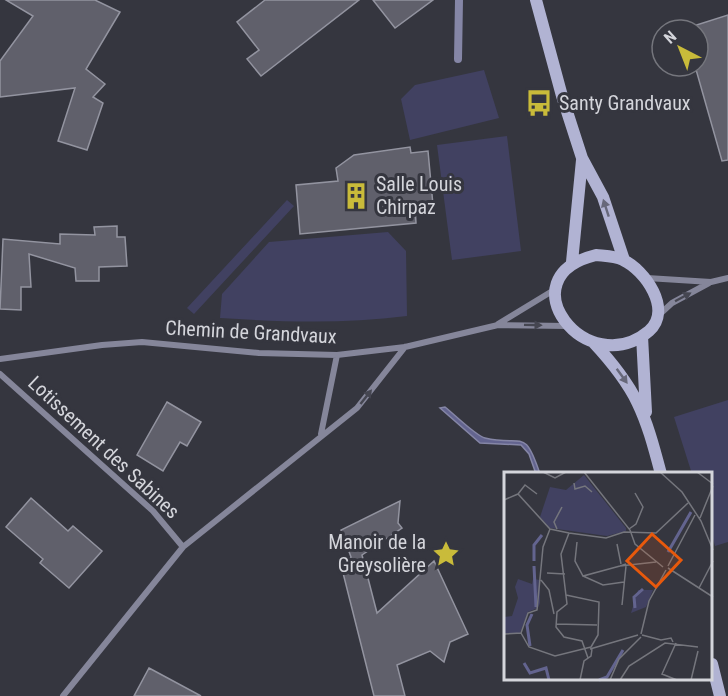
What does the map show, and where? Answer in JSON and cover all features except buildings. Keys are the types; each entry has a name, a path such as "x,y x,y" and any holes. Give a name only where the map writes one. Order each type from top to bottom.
{"main road":[{"path":"536,0 562,96 582,158 603,197 624,260"},
{"path":"572,262 582,158"},
{"path":"596,255 624,260 647,278 657,302 657,316 653,327 642,336 621,345 592,341 579,336 559,315 554,290 560,274 572,262 596,255"},
{"path":"642,336 646,416 660,472"},
{"path":"592,341 630,386 646,416"},
{"path":"713,671 720,696"}],"street":[{"path":"647,278 711,282"},
{"path":"657,316 672,303 711,282 728,278"},
{"name":"Chemin de Grandvaux","path":"498,325 554,290"},
{"name":"Chemin de Grandvaux","path":"0,359 142,342 259,353 337,355 405,347 498,325 568,326"},
{"name":"Lotissement des Sabines","path":"63,696 183,547 321,434 357,408 405,347"},
{"path":"321,434 337,355"},
{"name":"Lotissement des Sabines","path":"0,374 153,511 183,547"},
{"name":"Lotissement des Sabines","path":"68,696 82,674"}],"shaded area":[{"path":"484,70 499,118 410,140 401,99 415,85"},
{"path":"507,136 521,251 452,260 437,145"},
{"path":"287,200 294,206 194,314 187,308"},
{"path":"388,232 406,251 407,316 314,322 220,318 222,294 269,242"},
{"path":"728,400 728,542 715,546 713,539 713,472 691,472 674,417"},
{"path":"445,407 485,438 521,441 526,444 539,472 535,472 529,454 521,445 480,443 440,408"}],"waterway":[{"path":"458,59 459,0"}],"place":[{"name":"Santy Grandvaux","path":"539,103"},
{"name":"Salle Louis Chirpaz","path":"356,196"},
{"name":"Manoir de la Greysolière","path":"446,554"}]}
